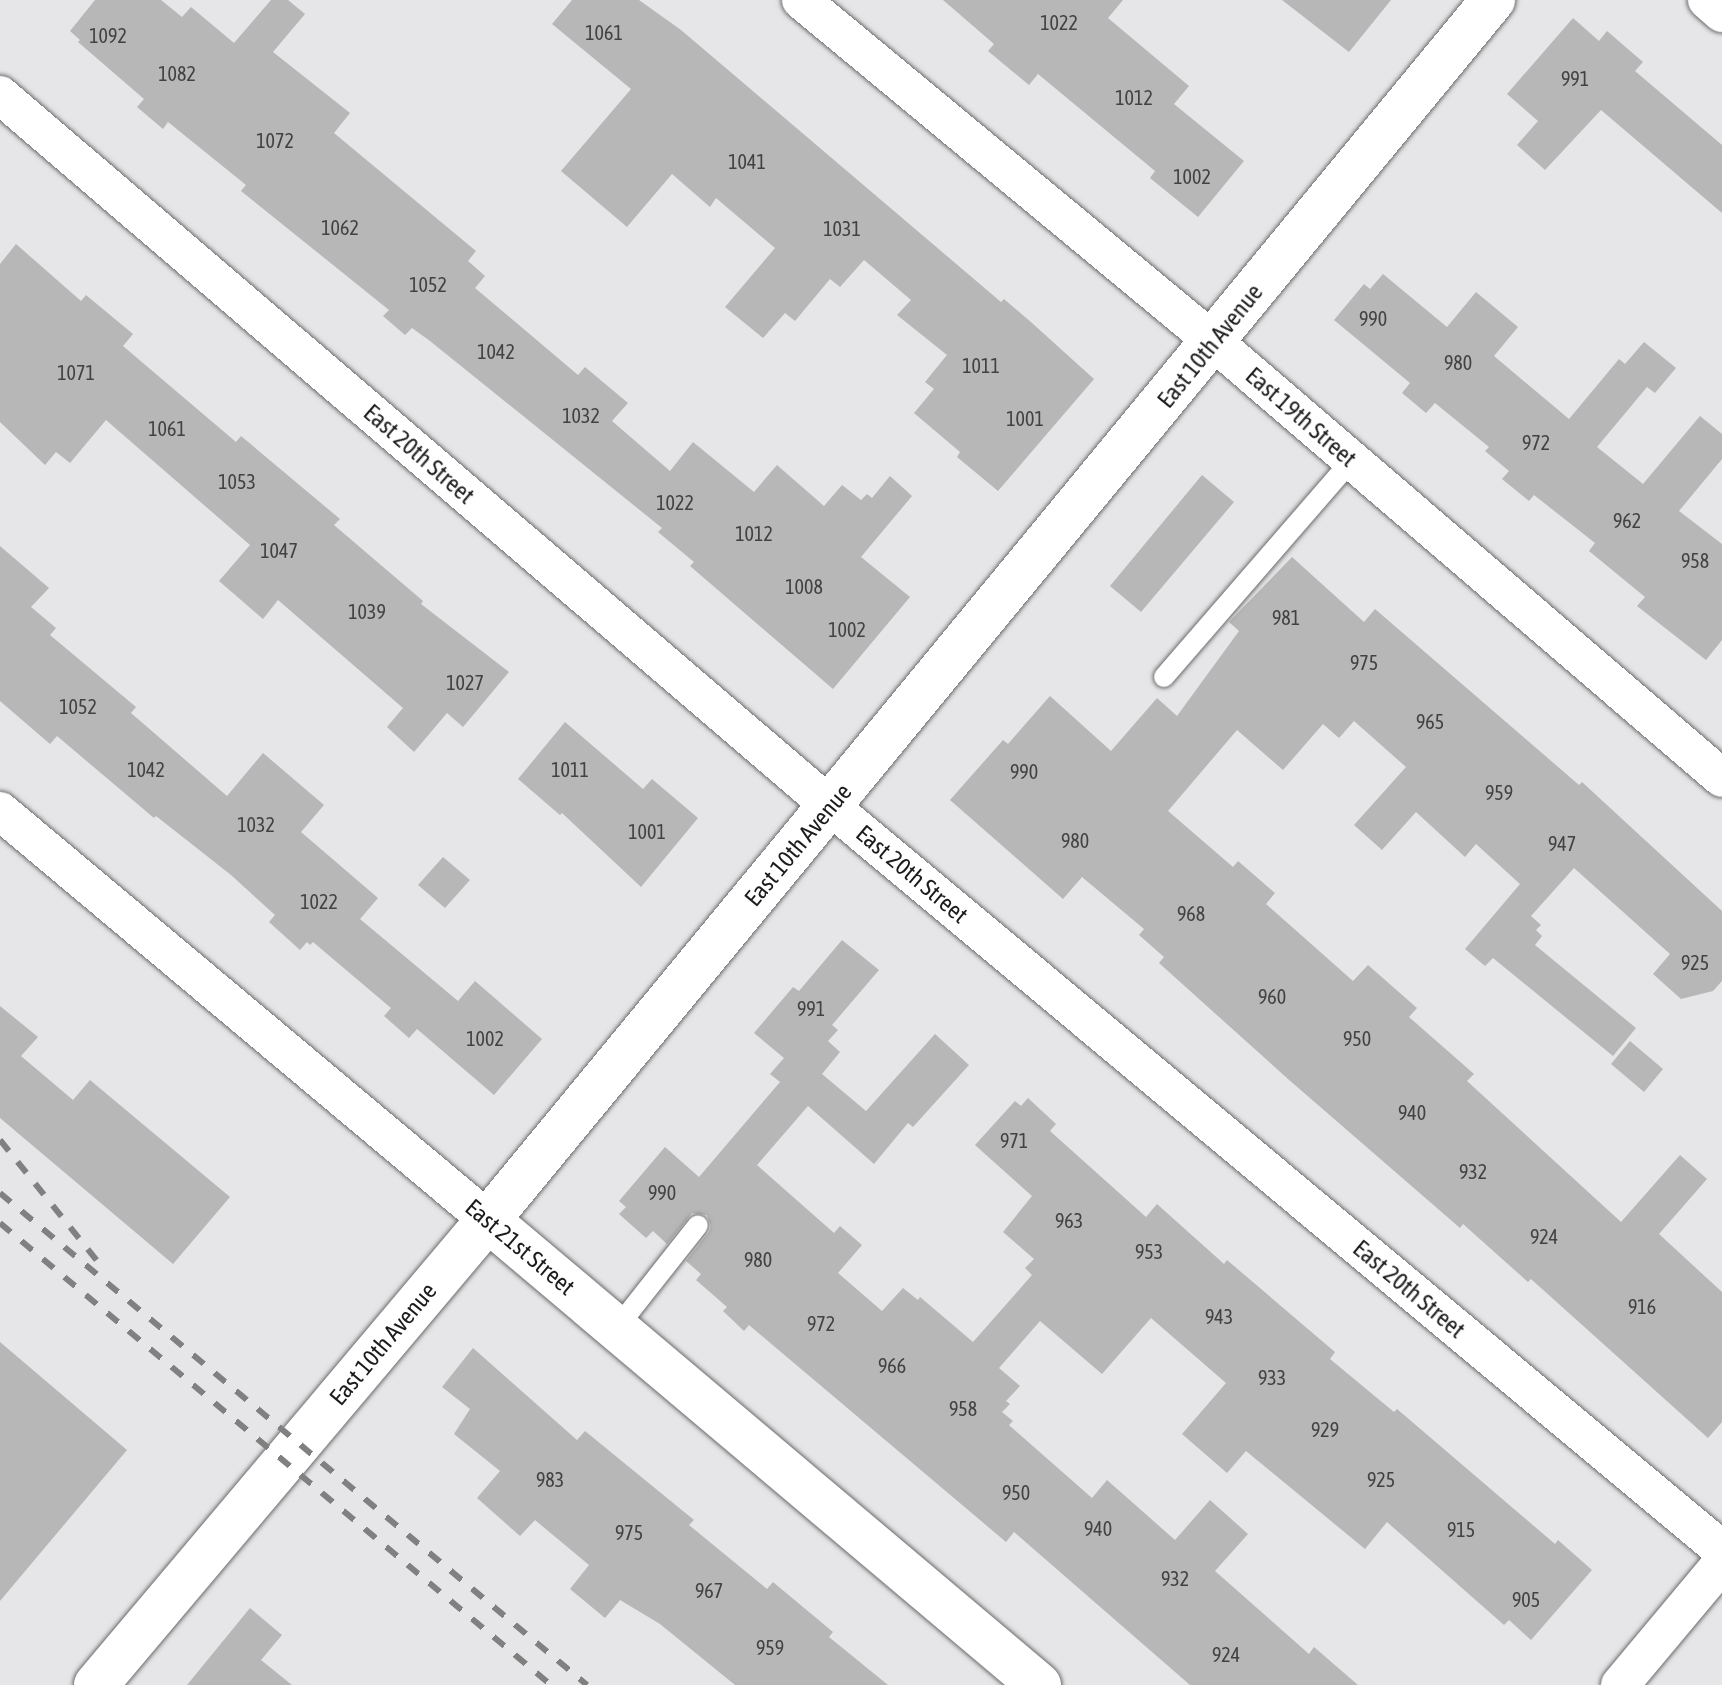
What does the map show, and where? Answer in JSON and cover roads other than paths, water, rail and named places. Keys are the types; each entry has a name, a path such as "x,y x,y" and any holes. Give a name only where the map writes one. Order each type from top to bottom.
{"street":[{"name":"East 19th Street","path":"801,0 1214,342 1722,778"},
{"name":"East 10th Avenue","path":"96,1685 488,1220 1493,0"},
{"path":"1707,0 1722,13"},
{"name":"East 20th Street","path":"0,95 830,806 1722,1550"},
{"name":"East 21st Street","path":"0,811 1039,1685"},
{"path":"1620,1685 1722,1563"}],"lane":[{"path":"1164,677 1352,460"},
{"path":"616,1329 698,1225"}],"railway":[{"path":"0,1140 103,1268"},
{"path":"0,1193 587,1685"},
{"path":"0,1223 551,1685"}]}
